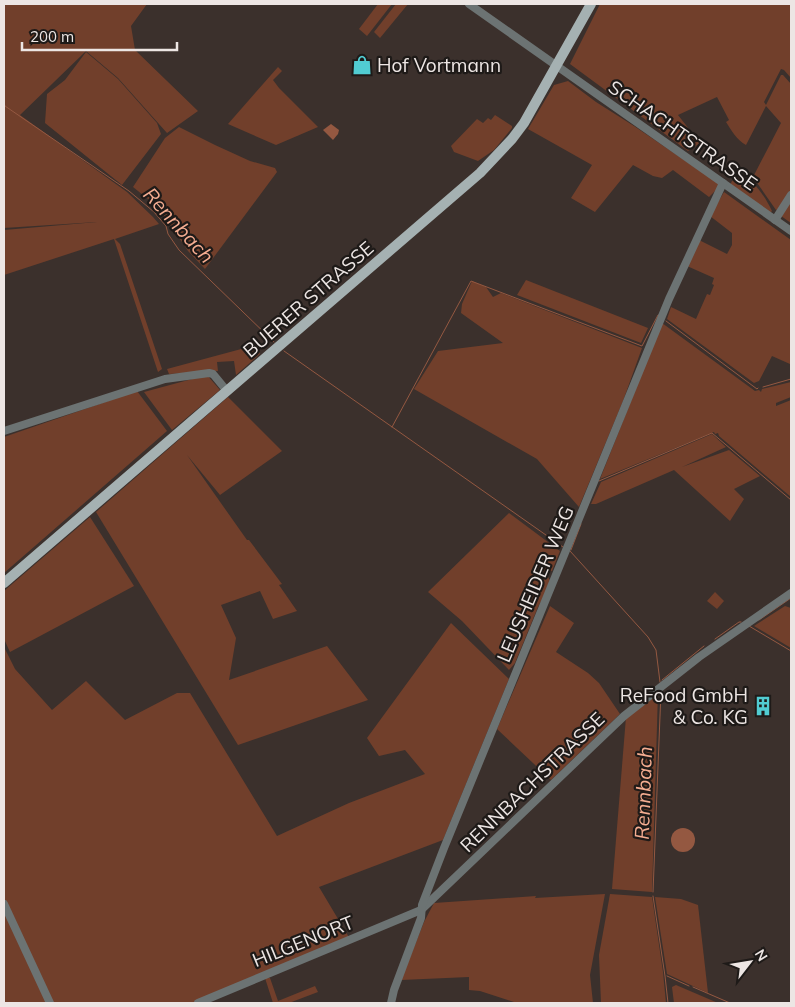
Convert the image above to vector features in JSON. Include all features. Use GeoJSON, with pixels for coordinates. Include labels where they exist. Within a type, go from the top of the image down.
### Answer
{"type":"FeatureCollection","features":[{"type":"Feature","properties":{"kind":"main road","name":"BUERER STRASSE"},"geometry":{"type":"LineString","coordinates":[[4,584],[480,173],[512,139],[524,123],[591,4]]}},
{"type":"Feature","properties":{"kind":"street","name":"SCHACHTSTRASSE"},"geometry":{"type":"LineString","coordinates":[[470,4],[791,231]]}},
{"type":"Feature","properties":{"kind":"street","name":"LEUSHEIDER WEG"},"geometry":{"type":"LineString","coordinates":[[391,1003],[421,918],[420,910],[444,848],[669,299],[723,183]]}},
{"type":"Feature","properties":{"kind":"street"},"geometry":{"type":"LineString","coordinates":[[775,220],[791,195]]}},
{"type":"Feature","properties":{"kind":"street"},"geometry":{"type":"LineString","coordinates":[[4,431],[165,379],[209,373],[213,374],[227,391]]}},
{"type":"Feature","properties":{"kind":"street","name":"RENNBACHSTRASSE"},"geometry":{"type":"LineString","coordinates":[[420,910],[624,716],[699,657],[791,593]]}},
{"type":"Feature","properties":{"kind":"street"},"geometry":{"type":"LineString","coordinates":[[4,904],[50,1003]]}},
{"type":"Feature","properties":{"kind":"street","name":"HILGENORT"},"geometry":{"type":"LineString","coordinates":[[198,1003],[420,910]]}},
{"type":"Feature","properties":{"kind":"shaded area"},"geometry":{"type":"Polygon","coordinates":[[[4,4],[147,4],[131,26],[135,50],[198,111],[167,133],[118,78],[86,51],[20,115],[127,192],[159,224],[115,239],[120,244],[162,369],[158,372],[114,239],[4,275],[4,230],[97,222],[4,228],[4,4]]]}},
{"type":"Feature","properties":{"kind":"shaded area"},"geometry":{"type":"Polygon","coordinates":[[[378,4],[392,4],[367,36],[359,29],[378,4]]]}},
{"type":"Feature","properties":{"kind":"shaded area"},"geometry":{"type":"Polygon","coordinates":[[[396,4],[408,4],[380,38],[374,32],[396,4]]]}},
{"type":"Feature","properties":{"kind":"shaded area"},"geometry":{"type":"Polygon","coordinates":[[[600,4],[791,4],[791,78],[781,69],[764,102],[766,105],[781,75],[783,75],[791,84],[791,193],[781,208],[776,210],[753,177],[781,123],[766,106],[746,145],[737,138],[726,122],[729,120],[717,97],[678,115],[700,143],[688,151],[570,64],[600,4]]]}},
{"type":"Feature","properties":{"kind":"shaded area"},"geometry":{"type":"Polygon","coordinates":[[[86,52],[118,79],[157,123],[161,134],[122,185],[45,123],[47,94],[65,80],[86,52]]]}},
{"type":"Feature","properties":{"kind":"shaded area"},"geometry":{"type":"Polygon","coordinates":[[[278,67],[282,71],[273,80],[318,127],[276,145],[228,124],[278,67]]]}},
{"type":"Feature","properties":{"kind":"shaded area"},"geometry":{"type":"Polygon","coordinates":[[[568,81],[596,102],[721,185],[709,197],[673,170],[662,178],[653,176],[633,165],[595,212],[571,198],[592,165],[528,129],[554,85],[568,81]]]}},
{"type":"Feature","properties":{"kind":"shaded area"},"geometry":{"type":"Polygon","coordinates":[[[495,115],[512,126],[512,128],[494,150],[478,161],[454,152],[451,146],[477,119],[483,123],[488,118],[491,120],[495,115]]]}},
{"type":"Feature","properties":{"kind":"shaded area"},"geometry":{"type":"Polygon","coordinates":[[[331,124],[339,130],[333,140],[323,130],[331,124]]]}},
{"type":"Feature","properties":{"kind":"shaded area"},"geometry":{"type":"Polygon","coordinates":[[[179,127],[250,161],[275,168],[277,172],[205,269],[188,251],[158,207],[133,187],[165,138],[179,127]]]}},
{"type":"Feature","properties":{"kind":"shaded area"},"geometry":{"type":"Polygon","coordinates":[[[741,176],[751,181],[760,190],[772,211],[770,213],[730,185],[732,181],[741,176]]]}},
{"type":"Feature","properties":{"kind":"shaded area"},"geometry":{"type":"Polygon","coordinates":[[[724,192],[791,240],[791,363],[772,356],[759,381],[754,383],[667,319],[671,307],[696,319],[707,294],[710,295],[714,285],[712,284],[714,278],[687,266],[699,240],[727,254],[732,245],[732,233],[710,216],[724,192]]]}},
{"type":"Feature","properties":{"kind":"shaded area"},"geometry":{"type":"Polygon","coordinates":[[[791,199],[791,223],[781,216],[791,199]]]}},
{"type":"Feature","properties":{"kind":"shaded area"},"geometry":{"type":"Polygon","coordinates":[[[526,280],[648,328],[641,343],[517,295],[526,280]]]}},
{"type":"Feature","properties":{"kind":"shaded area"},"geometry":{"type":"Polygon","coordinates":[[[472,281],[486,287],[493,297],[501,293],[642,348],[623,401],[579,507],[537,459],[414,389],[438,351],[503,343],[461,313],[462,304],[472,281]]]}},
{"type":"Feature","properties":{"kind":"shaded area"},"geometry":{"type":"Polygon","coordinates":[[[662,323],[755,391],[759,390],[761,392],[762,389],[791,382],[791,397],[776,403],[776,406],[791,400],[791,497],[719,436],[718,433],[715,434],[714,432],[600,479],[662,323]]]}},
{"type":"Feature","properties":{"kind":"shaded area"},"geometry":{"type":"Polygon","coordinates":[[[256,345],[260,354],[236,375],[234,361],[217,362],[218,371],[169,374],[167,369],[256,345]]]}},
{"type":"Feature","properties":{"kind":"shaded area"},"geometry":{"type":"Polygon","coordinates":[[[207,375],[220,390],[172,430],[144,392],[207,375]]]}},
{"type":"Feature","properties":{"kind":"shaded area"},"geometry":{"type":"Polygon","coordinates":[[[137,391],[167,431],[4,573],[4,437],[137,391]]]}},
{"type":"Feature","properties":{"kind":"shaded area"},"geometry":{"type":"Polygon","coordinates":[[[228,397],[282,451],[220,495],[187,455],[247,540],[249,540],[282,584],[279,585],[297,611],[273,619],[260,591],[221,605],[236,638],[229,680],[327,646],[368,700],[238,745],[96,512],[228,397]]]}},
{"type":"Feature","properties":{"kind":"shaded area"},"geometry":{"type":"Polygon","coordinates":[[[712,434],[726,447],[682,467],[729,450],[760,476],[734,489],[744,499],[730,521],[674,470],[596,504],[591,504],[601,482],[712,434]]]}},
{"type":"Feature","properties":{"kind":"shaded area"},"geometry":{"type":"Polygon","coordinates":[[[509,513],[560,551],[552,571],[545,572],[551,582],[538,607],[515,663],[509,670],[462,621],[428,592],[509,513]]]}},
{"type":"Feature","properties":{"kind":"shaded area"},"geometry":{"type":"Polygon","coordinates":[[[90,517],[134,586],[10,652],[4,639],[4,591],[90,517]]]}},
{"type":"Feature","properties":{"kind":"shaded area"},"geometry":{"type":"Polygon","coordinates":[[[715,592],[724,601],[717,609],[707,601],[715,592]]]}},
{"type":"Feature","properties":{"kind":"shaded area"},"geometry":{"type":"Polygon","coordinates":[[[550,606],[574,623],[556,652],[588,673],[599,683],[620,714],[551,780],[497,729],[550,606]]]}},
{"type":"Feature","properties":{"kind":"shaded area"},"geometry":{"type":"Polygon","coordinates":[[[785,606],[791,608],[791,648],[754,626],[785,606]]]}},
{"type":"Feature","properties":{"kind":"shaded area"},"geometry":{"type":"Polygon","coordinates":[[[451,623],[509,679],[443,840],[319,887],[350,939],[198,1003],[4,1003],[4,647],[15,669],[52,710],[86,681],[125,720],[177,693],[190,693],[277,836],[349,803],[425,774],[405,750],[379,756],[367,738],[451,623]]]}},
{"type":"Feature","properties":{"kind":"shaded area"},"geometry":{"type":"Polygon","coordinates":[[[658,692],[652,892],[612,889],[626,717],[658,692]]]}},
{"type":"Feature","properties":{"kind":"shaded area"},"geometry":{"type":"Polygon","coordinates":[[[683,828],[688,829],[694,835],[694,845],[688,851],[683,852],[678,851],[672,845],[671,840],[672,835],[678,829],[683,828]]]}},
{"type":"Feature","properties":{"kind":"shaded area"},"geometry":{"type":"Polygon","coordinates":[[[605,894],[590,975],[593,1003],[517,1003],[480,991],[469,990],[469,977],[401,980],[424,922],[434,903],[536,896],[535,898],[605,894]]]}},
{"type":"Feature","properties":{"kind":"shaded area"},"geometry":{"type":"Polygon","coordinates":[[[610,894],[652,897],[666,1003],[601,1003],[599,955],[610,894]]]}},
{"type":"Feature","properties":{"kind":"shaded area"},"geometry":{"type":"Polygon","coordinates":[[[655,897],[681,899],[698,905],[708,993],[667,974],[655,897]]]}},
{"type":"Feature","properties":{"kind":"shaded area"},"geometry":{"type":"Polygon","coordinates":[[[265,978],[270,978],[278,1001],[315,986],[318,992],[289,1003],[273,1003],[265,978]]]}},
{"type":"Feature","properties":{"kind":"shaded area"},"geometry":{"type":"Polygon","coordinates":[[[676,985],[718,1003],[674,1003],[672,987],[676,985]]]}},
{"type":"Feature","properties":{"kind":"waterway","name":"Rennbach"},"geometry":{"type":"LineString","coordinates":[[4,103],[5,106],[129,191],[154,212],[166,226],[168,234],[179,250],[274,342]]}},
{"type":"Feature","properties":{"kind":"waterway"},"geometry":{"type":"LineString","coordinates":[[392,427],[471,281],[642,346],[659,315]]}},
{"type":"Feature","properties":{"kind":"waterway"},"geometry":{"type":"LineString","coordinates":[[666,321],[758,388]]}},
{"type":"Feature","properties":{"kind":"waterway","name":"Rennbach"},"geometry":{"type":"LineString","coordinates":[[284,351],[563,547]]}},
{"type":"Feature","properties":{"kind":"waterway"},"geometry":{"type":"LineString","coordinates":[[763,387],[791,379]]}},
{"type":"Feature","properties":{"kind":"waterway"},"geometry":{"type":"LineString","coordinates":[[599,481],[712,433],[791,500]]}},
{"type":"Feature","properties":{"kind":"waterway"},"geometry":{"type":"LineString","coordinates":[[571,550],[581,524]]}},
{"type":"Feature","properties":{"kind":"waterway","name":"Rennbach"},"geometry":{"type":"LineString","coordinates":[[570,551],[648,637],[656,650],[660,682]]}},
{"type":"Feature","properties":{"kind":"waterway"},"geometry":{"type":"LineString","coordinates":[[759,620],[791,598]]}},
{"type":"Feature","properties":{"kind":"waterway"},"geometry":{"type":"LineString","coordinates":[[715,639],[741,622]]}},
{"type":"Feature","properties":{"kind":"waterway"},"geometry":{"type":"LineString","coordinates":[[749,626],[791,651]]}},
{"type":"Feature","properties":{"kind":"waterway"},"geometry":{"type":"LineString","coordinates":[[662,680],[704,646]]}},
{"type":"Feature","properties":{"kind":"waterway","name":"Rennbach"},"geometry":{"type":"LineString","coordinates":[[653,892],[661,691]]}},
{"type":"Feature","properties":{"kind":"waterway"},"geometry":{"type":"LineString","coordinates":[[653,896],[668,1003]]}},
{"type":"Feature","properties":{"kind":"waterway"},"geometry":{"type":"LineString","coordinates":[[667,976],[689,986]]}},
{"type":"Feature","properties":{"kind":"waterway"},"geometry":{"type":"LineString","coordinates":[[693,987],[730,1003]]}},
{"type":"Feature","properties":{"kind":"place","name":"Hof Vortmann"},"geometry":{"type":"Point","coordinates":[362,65]}},
{"type":"Feature","properties":{"kind":"place","name":"ReFood GmbH & Co. KG"},"geometry":{"type":"Point","coordinates":[763,706]}}]}
